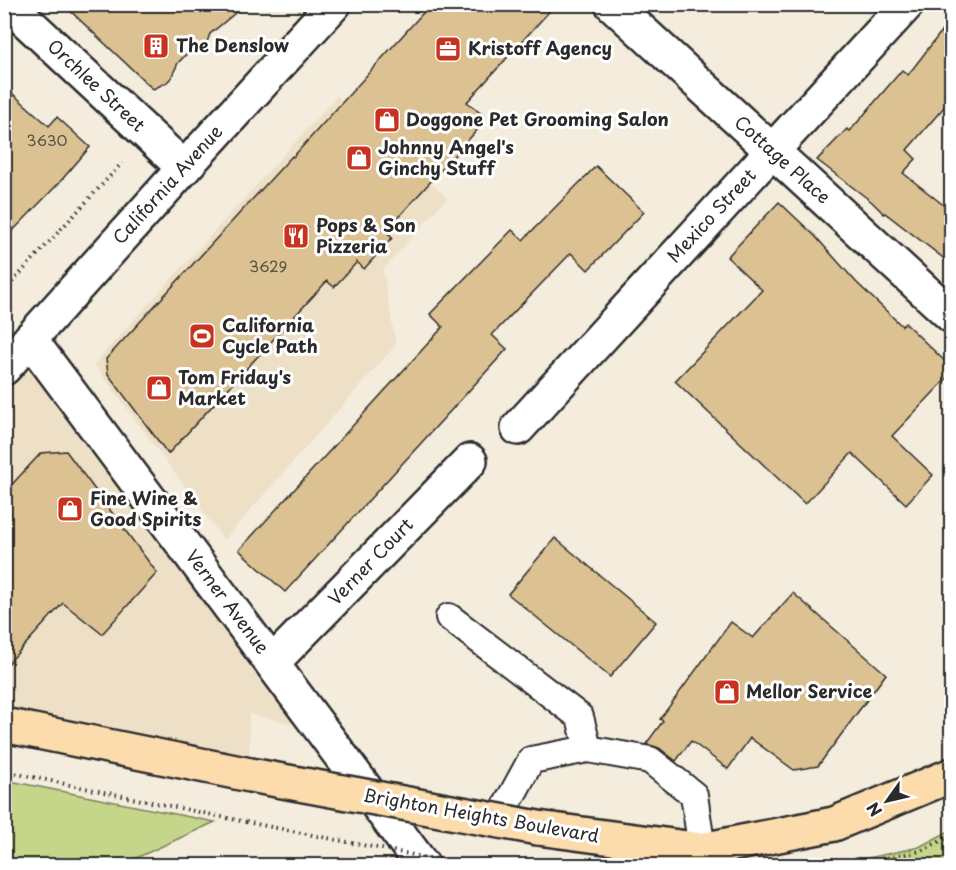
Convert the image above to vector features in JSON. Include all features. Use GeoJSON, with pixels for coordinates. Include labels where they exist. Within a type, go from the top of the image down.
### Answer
{"type":"FeatureCollection","features":[{"type":"Feature","properties":{"kind":"main road","name":"Brighton Heights Boulevard"},"geometry":{"type":"LineString","coordinates":[[4,725],[250,775],[538,828],[702,850],[834,824],[951,775]]}},
{"type":"Feature","properties":{"kind":"street","name":"Orchlee Street"},"geometry":{"type":"LineString","coordinates":[[8,4],[184,168]]}},
{"type":"Feature","properties":{"kind":"street","name":"California Avenue"},"geometry":{"type":"LineString","coordinates":[[4,369],[334,4]]}},
{"type":"Feature","properties":{"kind":"street","name":"Cottage Place"},"geometry":{"type":"LineString","coordinates":[[612,4],[951,316]]}},
{"type":"Feature","properties":{"kind":"street","name":"Mexico Street"},"geometry":{"type":"LineString","coordinates":[[518,428],[907,4]]}},
{"type":"Feature","properties":{"kind":"street","name":"Verner Avenue"},"geometry":{"type":"LineString","coordinates":[[30,339],[423,866]]}},
{"type":"Feature","properties":{"kind":"street","name":"Verner Court"},"geometry":{"type":"LineString","coordinates":[[272,663],[470,462]]}},
{"type":"Feature","properties":{"kind":"lane"},"geometry":{"type":"LineString","coordinates":[[449,617],[579,717],[588,748]]}},
{"type":"Feature","properties":{"kind":"lane"},"geometry":{"type":"LineString","coordinates":[[498,820],[531,760],[588,748],[650,760],[694,795],[702,850]]}},
{"type":"Feature","properties":{"kind":"path"},"geometry":{"type":"LineString","coordinates":[[4,291],[124,160]]}},
{"type":"Feature","properties":{"kind":"path"},"geometry":{"type":"LineString","coordinates":[[4,771],[469,866]]}},
{"type":"Feature","properties":{"kind":"path"},"geometry":{"type":"LineString","coordinates":[[846,866],[921,852],[951,835]]}},
{"type":"Feature","properties":{"kind":"shaded area"},"geometry":{"type":"Polygon","coordinates":[[[337,96],[447,198],[383,270],[396,345],[224,540],[94,364],[337,96]]]}},
{"type":"Feature","properties":{"kind":"shaded area"},"geometry":{"type":"Polygon","coordinates":[[[30,339],[322,731],[249,714],[250,775],[5,725],[5,368],[30,339]]]}},
{"type":"Feature","properties":{"kind":"green space"},"geometry":{"type":"Polygon","coordinates":[[[4,780],[215,822],[121,865],[5,865],[4,780]]]}},
{"type":"Feature","properties":{"kind":"green space"},"geometry":{"type":"Polygon","coordinates":[[[951,830],[951,865],[836,865],[919,847],[951,830]]]}},
{"type":"Feature","properties":{"kind":"building","name":"The Denslow"},"geometry":{"type":"Polygon","coordinates":[[[63,4],[246,4],[210,34],[207,42],[192,48],[178,63],[166,83],[153,89],[63,4]]]}},
{"type":"Feature","properties":{"kind":"building"},"geometry":{"type":"Polygon","coordinates":[[[431,4],[556,4],[467,102],[484,116],[476,125],[479,128],[386,231],[392,238],[364,269],[357,262],[334,287],[327,281],[168,454],[108,374],[106,359],[431,4]]]}},
{"type":"Feature","properties":{"kind":"building"},"geometry":{"type":"Polygon","coordinates":[[[951,19],[951,99],[907,150],[916,159],[903,173],[951,211],[951,264],[817,160],[847,129],[850,131],[902,70],[908,75],[951,19]]]}},
{"type":"Feature","properties":{"kind":"building"},"geometry":{"type":"Polygon","coordinates":[[[4,86],[49,126],[57,117],[90,147],[4,240],[4,86]]]}},
{"type":"Feature","properties":{"kind":"building"},"geometry":{"type":"Polygon","coordinates":[[[596,166],[644,212],[588,270],[571,253],[492,335],[507,349],[285,592],[239,550],[443,327],[430,314],[512,230],[523,240],[596,166]]]}},
{"type":"Feature","properties":{"kind":"building"},"geometry":{"type":"Polygon","coordinates":[[[779,202],[815,236],[856,282],[902,326],[905,323],[951,367],[951,374],[892,436],[933,475],[906,504],[852,453],[805,504],[675,381],[762,290],[727,257],[779,202]]]}},
{"type":"Feature","properties":{"kind":"building"},"geometry":{"type":"Polygon","coordinates":[[[66,451],[157,573],[102,634],[63,603],[4,668],[4,493],[41,453],[66,451]]]}},
{"type":"Feature","properties":{"kind":"building"},"geometry":{"type":"Polygon","coordinates":[[[555,538],[656,622],[610,677],[508,594],[555,538]]]}},
{"type":"Feature","properties":{"kind":"building"},"geometry":{"type":"Polygon","coordinates":[[[793,593],[886,674],[818,766],[794,770],[750,738],[728,769],[691,741],[676,761],[659,748],[646,744],[663,721],[660,719],[731,622],[753,638],[793,593]]]}},
{"type":"Feature","properties":{"kind":"place","name":"The Denslow"},"geometry":{"type":"Point","coordinates":[156,46]}},
{"type":"Feature","properties":{"kind":"place","name":"Kristoff Agency"},"geometry":{"type":"Point","coordinates":[448,49]}},
{"type":"Feature","properties":{"kind":"place","name":"Doggone Pet Grooming Salon"},"geometry":{"type":"Point","coordinates":[387,120]}},
{"type":"Feature","properties":{"kind":"place","name":"Johnny Angel's Ginchy Stuff"},"geometry":{"type":"Point","coordinates":[359,158]}},
{"type":"Feature","properties":{"kind":"place","name":"Pops & Son Pizzeria"},"geometry":{"type":"Point","coordinates":[296,236]}},
{"type":"Feature","properties":{"kind":"place","name":"California Cycle Path"},"geometry":{"type":"Point","coordinates":[202,336]}},
{"type":"Feature","properties":{"kind":"place","name":"Tom Friday's Market"},"geometry":{"type":"Point","coordinates":[159,388]}},
{"type":"Feature","properties":{"kind":"place","name":"Fine Wine & Good Spirits"},"geometry":{"type":"Point","coordinates":[70,509]}},
{"type":"Feature","properties":{"kind":"place","name":"Mellor Service"},"geometry":{"type":"Point","coordinates":[727,692]}}]}
